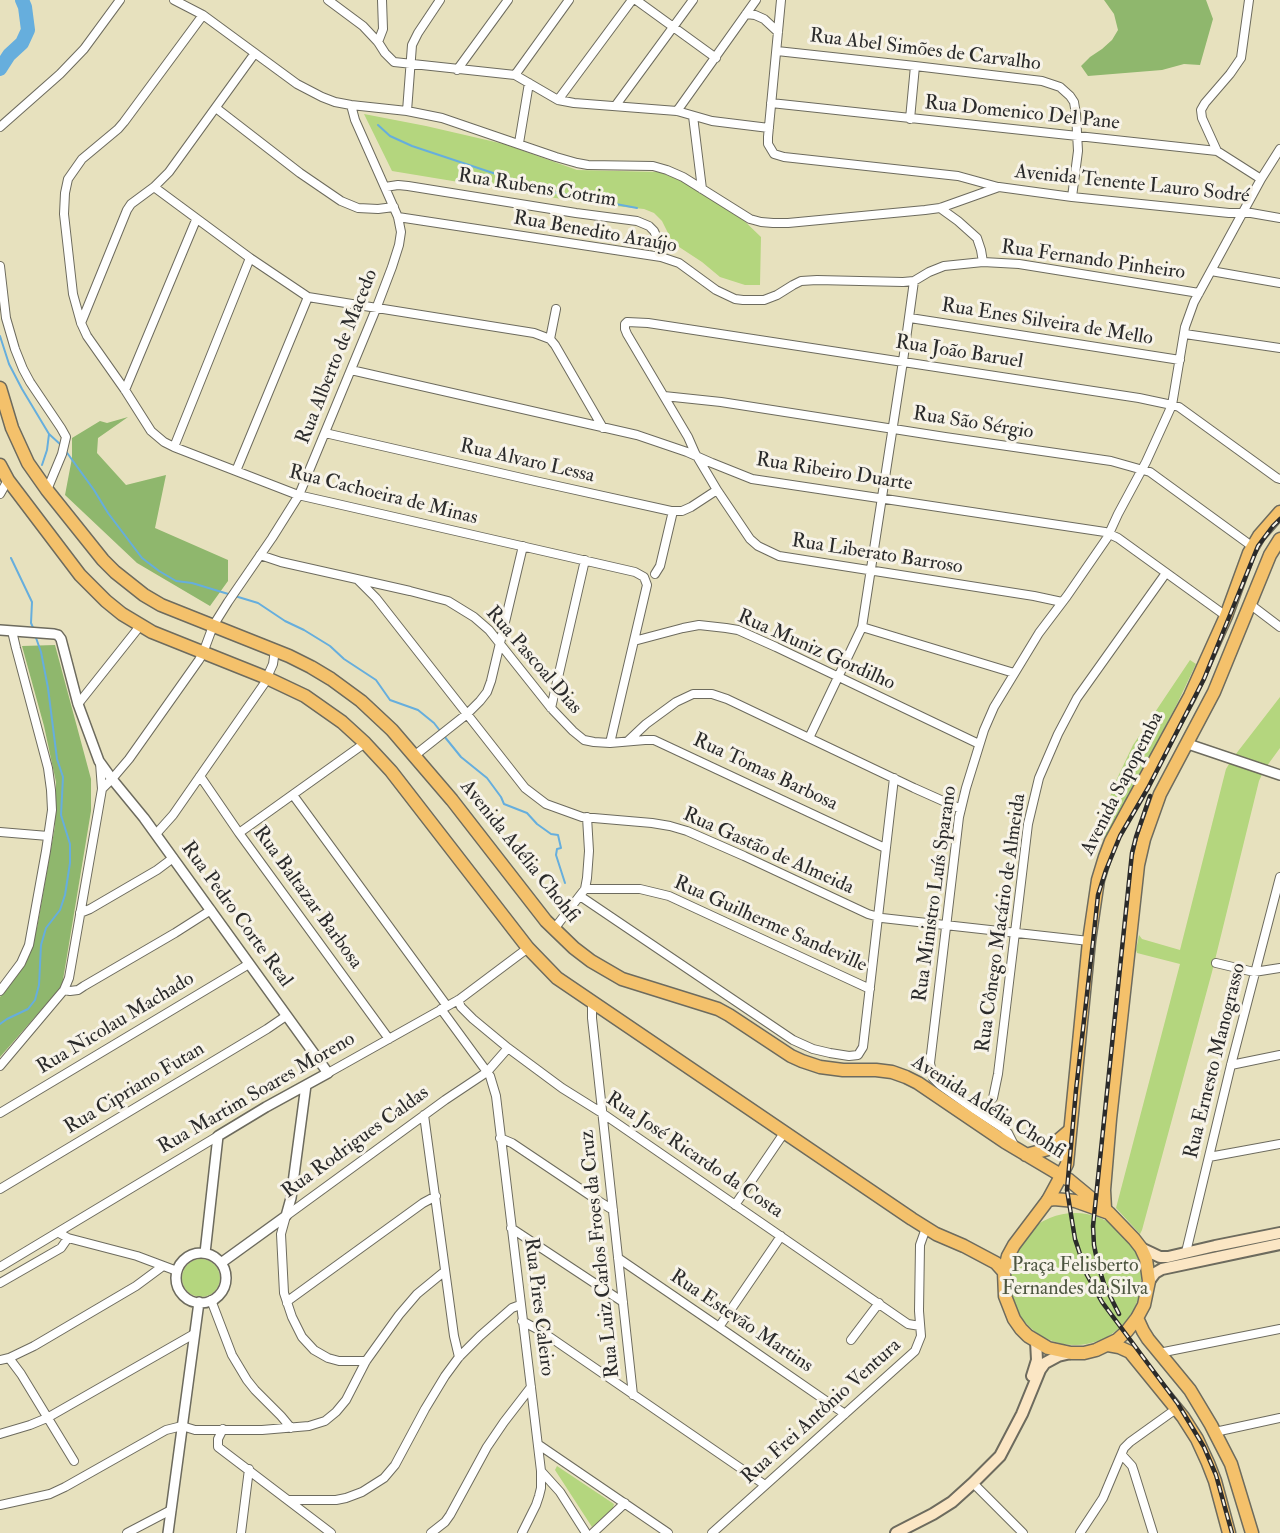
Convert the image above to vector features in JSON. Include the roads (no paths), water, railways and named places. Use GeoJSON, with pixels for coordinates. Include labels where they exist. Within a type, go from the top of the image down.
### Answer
{"type":"FeatureCollection","features":[{"type":"Feature","properties":{"kind":"main road","name":"Avenida Adélia Chohfi"},"geometry":{"type":"LineString","coordinates":[[0,388],[12,428],[28,463],[103,560],[127,583],[161,605],[275,650],[311,667],[361,700],[392,730],[452,800],[546,921],[574,948],[605,970],[642,986],[718,1009],[784,1052],[802,1061],[820,1067],[876,1070],[906,1077],[1078,1187],[1107,1211]]}},
{"type":"Feature","properties":{"kind":"main road"},"geometry":{"type":"LineString","coordinates":[[0,465],[8,480],[80,575],[106,601],[152,632],[267,678],[305,696],[342,722],[365,743],[391,771],[528,948],[557,978],[936,1234],[996,1263],[1004,1272]]}},
{"type":"Feature","properties":{"kind":"main road","name":"Avenida Sapopemba"},"geometry":{"type":"LineString","coordinates":[[1048,1200],[1067,1164],[1089,941],[1098,880],[1111,841],[1188,701],[1226,616],[1253,547],[1259,536],[1280,512]]}},
{"type":"Feature","properties":{"kind":"main road","name":"Avenida Sapopemba"},"geometry":{"type":"LineString","coordinates":[[1107,1211],[1103,1196],[1104,1180],[1138,865],[1144,839],[1160,794],[1206,709],[1280,538]]}},
{"type":"Feature","properties":{"kind":"main road"},"geometry":{"type":"LineString","coordinates":[[1253,547],[1273,550]]}},
{"type":"Feature","properties":{"kind":"main road"},"geometry":{"type":"LineString","coordinates":[[1253,547],[1258,571],[1256,590]]}},
{"type":"Feature","properties":{"kind":"main road"},"geometry":{"type":"LineString","coordinates":[[1224,668],[1231,639],[1226,616]]}},
{"type":"Feature","properties":{"kind":"main road"},"geometry":{"type":"LineString","coordinates":[[1188,701],[1179,732],[1182,740],[1188,744]]}},
{"type":"Feature","properties":{"kind":"main road"},"geometry":{"type":"LineString","coordinates":[[1021,1152],[1048,1149],[1069,1131]]}},
{"type":"Feature","properties":{"kind":"main road"},"geometry":{"type":"LineString","coordinates":[[896,1533],[944,1508],[1000,1456],[1045,1363],[1058,1356],[1096,1350],[1108,1345],[1125,1334],[1144,1305],[1149,1281],[1146,1259],[1128,1231],[1107,1211],[1075,1201],[1048,1200],[1008,1256],[1004,1272],[1005,1296],[1014,1319],[1028,1336],[1048,1348],[1071,1353]]}},
{"type":"Feature","properties":{"kind":"main road"},"geometry":{"type":"LineString","coordinates":[[1141,1248],[1160,1257],[1280,1233]]}},
{"type":"Feature","properties":{"kind":"main road"},"geometry":{"type":"LineString","coordinates":[[1149,1281],[1155,1273],[1162,1269],[1280,1244]]}},
{"type":"Feature","properties":{"kind":"main road"},"geometry":{"type":"LineString","coordinates":[[1137,1318],[1143,1331],[1159,1353],[1190,1390],[1215,1432],[1231,1464],[1252,1533]]}},
{"type":"Feature","properties":{"kind":"main road"},"geometry":{"type":"LineString","coordinates":[[994,1461],[995,1453],[1017,1411],[1035,1368],[1036,1341]]}},
{"type":"Feature","properties":{"kind":"main road"},"geometry":{"type":"LineString","coordinates":[[1108,1345],[1130,1352],[1176,1408],[1197,1439],[1215,1481],[1226,1532]]}},
{"type":"Feature","properties":{"kind":"street"},"geometry":{"type":"LineString","coordinates":[[0,127],[80,54],[120,0]]}},
{"type":"Feature","properties":{"kind":"street","name":"Avenida Tenente Lauro Sodré"},"geometry":{"type":"LineString","coordinates":[[174,0],[202,15],[311,93],[335,102],[442,118],[556,157],[588,165],[653,166],[683,177],[750,219],[773,224],[940,208],[999,187],[1072,197],[1280,218]]}},
{"type":"Feature","properties":{"kind":"street"},"geometry":{"type":"LineString","coordinates":[[328,0],[363,26],[394,62],[515,75],[558,100],[574,103],[677,111],[712,121],[769,128]]}},
{"type":"Feature","properties":{"kind":"street"},"geometry":{"type":"LineString","coordinates":[[378,42],[384,21],[382,0]]}},
{"type":"Feature","properties":{"kind":"street"},"geometry":{"type":"LineString","coordinates":[[407,111],[412,45],[440,0]]}},
{"type":"Feature","properties":{"kind":"street"},"geometry":{"type":"LineString","coordinates":[[457,69],[508,0]]}},
{"type":"Feature","properties":{"kind":"street"},"geometry":{"type":"LineString","coordinates":[[515,75],[569,0]]}},
{"type":"Feature","properties":{"kind":"street"},"geometry":{"type":"LineString","coordinates":[[558,100],[634,0],[716,57]]}},
{"type":"Feature","properties":{"kind":"street"},"geometry":{"type":"LineString","coordinates":[[616,105],[693,0]]}},
{"type":"Feature","properties":{"kind":"street"},"geometry":{"type":"LineString","coordinates":[[677,111],[756,0]]}},
{"type":"Feature","properties":{"kind":"street"},"geometry":{"type":"LineString","coordinates":[[781,0],[768,144],[774,154],[953,175],[999,187]]}},
{"type":"Feature","properties":{"kind":"street"},"geometry":{"type":"LineString","coordinates":[[1217,151],[1201,110],[1204,102],[1230,74],[1241,58],[1249,0]]}},
{"type":"Feature","properties":{"kind":"street"},"geometry":{"type":"LineString","coordinates":[[746,14],[764,19],[778,32]]}},
{"type":"Feature","properties":{"kind":"street","name":"Rua Cachoeira de Minas"},"geometry":{"type":"LineString","coordinates":[[202,15],[124,122],[82,159],[68,179],[64,214],[73,294],[87,336],[151,431],[174,447],[299,495],[585,560],[635,572],[644,577],[647,585],[610,743]]}},
{"type":"Feature","properties":{"kind":"street","name":"Rua Abel Simões de Carvalho"},"geometry":{"type":"LineString","coordinates":[[777,51],[1042,81],[1060,87],[1074,102],[1076,114],[1078,151],[1072,197]]}},
{"type":"Feature","properties":{"kind":"street"},"geometry":{"type":"LineString","coordinates":[[81,322],[127,210],[169,172],[255,53]]}},
{"type":"Feature","properties":{"kind":"street"},"geometry":{"type":"LineString","coordinates":[[910,119],[915,66]]}},
{"type":"Feature","properties":{"kind":"street"},"geometry":{"type":"LineString","coordinates":[[519,143],[529,83]]}},
{"type":"Feature","properties":{"kind":"street","name":"Rua Domenico Del Pane"},"geometry":{"type":"LineString","coordinates":[[771,103],[1217,151],[1261,180]]}},
{"type":"Feature","properties":{"kind":"street","name":"Rua Alberto de Macedo"},"geometry":{"type":"LineString","coordinates":[[102,789],[129,759],[203,653],[213,626],[299,495],[376,309],[399,245],[400,232],[398,217],[355,120],[351,105]]}},
{"type":"Feature","properties":{"kind":"street"},"geometry":{"type":"LineString","coordinates":[[216,108],[300,173],[341,201],[358,208],[394,207]]}},
{"type":"Feature","properties":{"kind":"street"},"geometry":{"type":"LineString","coordinates":[[693,116],[702,189]]}},
{"type":"Feature","properties":{"kind":"street","name":"Rua Ministro Luís Sparano"},"geometry":{"type":"LineString","coordinates":[[1021,1152],[1004,1129],[940,1085],[933,1078],[930,1063],[961,809],[966,788],[979,744],[994,707],[1039,633],[1096,555],[1142,469],[1172,405],[1188,315],[1280,148]]}},
{"type":"Feature","properties":{"kind":"street","name":"Rua Rubens Cotrim"},"geometry":{"type":"LineString","coordinates":[[385,187],[408,186],[576,213],[637,220],[650,226],[654,231],[661,257]]}},
{"type":"Feature","properties":{"kind":"street"},"geometry":{"type":"LineString","coordinates":[[154,187],[196,220],[308,297],[534,333],[550,339],[603,428]]}},
{"type":"Feature","properties":{"kind":"street","name":"Rua Fernando Pinheiro"},"geometry":{"type":"LineString","coordinates":[[940,208],[976,238],[983,262],[1030,266],[1199,293]]}},
{"type":"Feature","properties":{"kind":"street","name":"Rua Benedito Araújo"},"geometry":{"type":"LineString","coordinates":[[398,217],[661,257],[680,263],[716,290],[743,300],[764,300],[801,282],[914,281],[944,266],[983,262]]}},
{"type":"Feature","properties":{"kind":"street"},"geometry":{"type":"LineString","coordinates":[[125,390],[196,220]]}},
{"type":"Feature","properties":{"kind":"street"},"geometry":{"type":"LineString","coordinates":[[174,447],[250,258]]}},
{"type":"Feature","properties":{"kind":"street"},"geometry":{"type":"LineString","coordinates":[[0,266],[6,318],[15,349],[30,382],[66,437],[62,454],[47,490]]}},
{"type":"Feature","properties":{"kind":"street"},"geometry":{"type":"LineString","coordinates":[[1211,271],[1280,283]]}},
{"type":"Feature","properties":{"kind":"street"},"geometry":{"type":"LineString","coordinates":[[809,738],[862,627],[914,281]]}},
{"type":"Feature","properties":{"kind":"street"},"geometry":{"type":"LineString","coordinates":[[236,471],[308,297]]}},
{"type":"Feature","properties":{"kind":"street"},"geometry":{"type":"LineString","coordinates":[[550,339],[556,309]]}},
{"type":"Feature","properties":{"kind":"street","name":"Rua Enes Silveira de Mello"},"geometry":{"type":"LineString","coordinates":[[910,318],[1180,360]]}},
{"type":"Feature","properties":{"kind":"street","name":"Rua João Baruel"},"geometry":{"type":"LineString","coordinates":[[627,334],[625,329],[627,322],[648,323],[903,361],[1172,405],[1179,407],[1278,478],[1280,488]]}},
{"type":"Feature","properties":{"kind":"street"},"geometry":{"type":"LineString","coordinates":[[1185,333],[1280,348]]}},
{"type":"Feature","properties":{"kind":"street","name":"Rua Liberato Barroso"},"geometry":{"type":"LineString","coordinates":[[627,334],[717,490],[750,539],[768,552],[779,556],[1062,602]]}},
{"type":"Feature","properties":{"kind":"street","name":"Rua Ribeiro Duarte"},"geometry":{"type":"LineString","coordinates":[[351,370],[637,435],[752,479],[1105,532],[1118,538],[1226,616]]}},
{"type":"Feature","properties":{"kind":"street","name":"Rua São Sérgio"},"geometry":{"type":"LineString","coordinates":[[664,396],[721,402],[1111,461],[1150,472],[1253,547]]}},
{"type":"Feature","properties":{"kind":"street","name":"Rua Alvaro Lessa"},"geometry":{"type":"LineString","coordinates":[[325,433],[673,511]]}},
{"type":"Feature","properties":{"kind":"street"},"geometry":{"type":"LineString","coordinates":[[0,494],[8,480]]}},
{"type":"Feature","properties":{"kind":"street"},"geometry":{"type":"LineString","coordinates":[[655,574],[660,566],[673,511],[682,511],[691,507],[717,490]]}},
{"type":"Feature","properties":{"kind":"street"},"geometry":{"type":"LineString","coordinates":[[414,756],[467,714],[487,692],[523,546]]}},
{"type":"Feature","properties":{"kind":"street","name":"Rua Pascoal Dias"},"geometry":{"type":"LineString","coordinates":[[260,555],[448,602],[474,617],[489,630],[551,708],[584,740],[610,743],[628,741]]}},
{"type":"Feature","properties":{"kind":"street"},"geometry":{"type":"LineString","coordinates":[[551,708],[585,560]]}},
{"type":"Feature","properties":{"kind":"street","name":"Rua Cônego Macário de Almeida"},"geometry":{"type":"LineString","coordinates":[[993,1098],[998,1074],[1028,824],[1039,778],[1077,698],[1166,573]]}},
{"type":"Feature","properties":{"kind":"street","name":"Rua Gastão de Almeida"},"geometry":{"type":"LineString","coordinates":[[358,580],[376,598],[525,788],[546,804],[587,817],[652,823],[687,831],[879,917],[1089,941]]}},
{"type":"Feature","properties":{"kind":"street"},"geometry":{"type":"LineString","coordinates":[[1251,605],[1280,627]]}},
{"type":"Feature","properties":{"kind":"street","name":"Rua Muniz Gordilho"},"geometry":{"type":"LineString","coordinates":[[634,641],[699,625],[738,630],[979,744]]}},
{"type":"Feature","properties":{"kind":"street"},"geometry":{"type":"LineString","coordinates":[[78,704],[140,626]]}},
{"type":"Feature","properties":{"kind":"street"},"geometry":{"type":"LineString","coordinates":[[862,627],[1014,673]]}},
{"type":"Feature","properties":{"kind":"street"},"geometry":{"type":"LineString","coordinates":[[0,630],[16,631],[16,648],[48,768],[52,810],[30,945],[16,972],[0,991]]}},
{"type":"Feature","properties":{"kind":"street","name":"Rua Pedro Corte Real"},"geometry":{"type":"LineString","coordinates":[[16,631],[54,634],[61,639],[78,704],[99,761],[156,834],[328,1073]]}},
{"type":"Feature","properties":{"kind":"street"},"geometry":{"type":"LineString","coordinates":[[156,834],[173,815],[267,678],[273,664],[275,650]]}},
{"type":"Feature","properties":{"kind":"street"},"geometry":{"type":"LineString","coordinates":[[628,741],[653,718],[676,702],[693,694],[712,694],[961,809]]}},
{"type":"Feature","properties":{"kind":"street","name":"Rua Tomas Barbosa"},"geometry":{"type":"LineString","coordinates":[[628,741],[654,740],[665,744],[885,848]]}},
{"type":"Feature","properties":{"kind":"street"},"geometry":{"type":"LineString","coordinates":[[239,833],[365,743]]}},
{"type":"Feature","properties":{"kind":"street"},"geometry":{"type":"LineString","coordinates":[[1188,744],[1280,775]]}},
{"type":"Feature","properties":{"kind":"street"},"geometry":{"type":"LineString","coordinates":[[0,1066],[63,990],[69,978],[102,789],[99,761]]}},
{"type":"Feature","properties":{"kind":"street","name":"Rua Baltazar Barbosa"},"geometry":{"type":"LineString","coordinates":[[200,776],[389,1039]]}},
{"type":"Feature","properties":{"kind":"street"},"geometry":{"type":"LineString","coordinates":[[582,892],[793,1040],[813,1049],[849,1056],[858,1055],[863,1047],[894,778]]}},
{"type":"Feature","properties":{"kind":"street","name":"Rua Pires Caleiro"},"geometry":{"type":"LineString","coordinates":[[293,795],[444,1007],[490,1076],[501,1138],[541,1471],[541,1488],[537,1505],[522,1533]]}},
{"type":"Feature","properties":{"kind":"street"},"geometry":{"type":"LineString","coordinates":[[554,929],[582,892],[587,878],[589,851],[587,817]]}},
{"type":"Feature","properties":{"kind":"street"},"geometry":{"type":"LineString","coordinates":[[0,832],[48,836]]}},
{"type":"Feature","properties":{"kind":"street"},"geometry":{"type":"LineString","coordinates":[[80,913],[157,870],[173,858]]}},
{"type":"Feature","properties":{"kind":"street","name":"Rua Ernesto Manograsso"},"geometry":{"type":"LineString","coordinates":[[1186,1252],[1254,972],[1280,877]]}},
{"type":"Feature","properties":{"kind":"street","name":"Rua Guilherme Sandeville"},"geometry":{"type":"LineString","coordinates":[[582,892],[640,889],[669,896],[870,989]]}},
{"type":"Feature","properties":{"kind":"street"},"geometry":{"type":"LineString","coordinates":[[63,990],[78,990],[211,910]]}},
{"type":"Feature","properties":{"kind":"street","name":"Rua Martim Soares Moreno"},"geometry":{"type":"LineString","coordinates":[[0,1267],[266,1107],[458,1000],[528,948]]}},
{"type":"Feature","properties":{"kind":"street"},"geometry":{"type":"LineString","coordinates":[[1216,963],[1254,972],[1280,968]]}},
{"type":"Feature","properties":{"kind":"street","name":"Rua Nicolau Machado"},"geometry":{"type":"LineString","coordinates":[[0,1113],[249,964]]}},
{"type":"Feature","properties":{"kind":"street","name":"Rua José Ricardo da Costa"},"geometry":{"type":"LineString","coordinates":[[458,1000],[461,1007],[473,1019],[562,1088],[602,1113],[908,1324],[920,1326]]}},
{"type":"Feature","properties":{"kind":"street","name":"Rua Luiz Carlos Froes da Cruz"},"geometry":{"type":"LineString","coordinates":[[592,1002],[591,1018],[633,1395]]}},
{"type":"Feature","properties":{"kind":"street","name":"Rua Cipriano Futan"},"geometry":{"type":"LineString","coordinates":[[0,1189],[286,1016]]}},
{"type":"Feature","properties":{"kind":"street","name":"Rua Rodrigues Caldas"},"geometry":{"type":"LineString","coordinates":[[221,1263],[424,1115],[487,1072],[508,1048]]}},
{"type":"Feature","properties":{"kind":"street"},"geometry":{"type":"LineString","coordinates":[[1231,1065],[1280,1055]]}},
{"type":"Feature","properties":{"kind":"street"},"geometry":{"type":"LineString","coordinates":[[306,1085],[291,1198],[281,1234],[284,1293],[302,1337],[314,1350],[339,1361],[366,1361]]}},
{"type":"Feature","properties":{"kind":"street"},"geometry":{"type":"LineString","coordinates":[[424,1115],[454,1336],[459,1357]]}},
{"type":"Feature","properties":{"kind":"street"},"geometry":{"type":"LineString","coordinates":[[735,1204],[784,1133]]}},
{"type":"Feature","properties":{"kind":"street"},"geometry":{"type":"LineString","coordinates":[[205,1253],[218,1136]]}},
{"type":"Feature","properties":{"kind":"street"},"geometry":{"type":"LineString","coordinates":[[501,1138],[613,1210]]}},
{"type":"Feature","properties":{"kind":"street"},"geometry":{"type":"LineString","coordinates":[[1209,1157],[1280,1144]]}},
{"type":"Feature","properties":{"kind":"street"},"geometry":{"type":"LineString","coordinates":[[287,1303],[423,1203],[436,1196]]}},
{"type":"Feature","properties":{"kind":"street"},"geometry":{"type":"LineString","coordinates":[[511,1228],[623,1302]]}},
{"type":"Feature","properties":{"kind":"street","name":"Rua Frei Antônio Ventura"},"geometry":{"type":"LineString","coordinates":[[712,1533],[915,1351],[921,1336],[918,1311],[920,1245],[927,1228]]}},
{"type":"Feature","properties":{"kind":"street"},"geometry":{"type":"LineString","coordinates":[[59,1233],[68,1238],[137,1256],[177,1271]]}},
{"type":"Feature","properties":{"kind":"street"},"geometry":{"type":"LineString","coordinates":[[719,1327],[781,1236]]}},
{"type":"Feature","properties":{"kind":"street"},"geometry":{"type":"LineString","coordinates":[[0,1283],[61,1248],[68,1238]]}},
{"type":"Feature","properties":{"kind":"street"},"geometry":{"type":"LineString","coordinates":[[196,1253],[205,1253],[217,1258],[221,1263],[226,1275],[224,1287],[216,1297],[199,1302],[186,1297],[181,1292],[176,1278],[177,1271],[188,1257],[196,1253]]}},
{"type":"Feature","properties":{"kind":"street","name":"Rua Estevão Martins"},"geometry":{"type":"LineString","coordinates":[[618,1258],[844,1414]]}},
{"type":"Feature","properties":{"kind":"street"},"geometry":{"type":"LineString","coordinates":[[0,1360],[34,1346],[126,1292],[163,1266]]}},
{"type":"Feature","properties":{"kind":"street"},"geometry":{"type":"LineString","coordinates":[[0,1505],[50,1494],[66,1487],[165,1430],[182,1426],[195,1430],[262,1430],[309,1426],[325,1421],[346,1400],[366,1361],[399,1315],[417,1294],[445,1271]]}},
{"type":"Feature","properties":{"kind":"street"},"geometry":{"type":"LineString","coordinates":[[211,1300],[232,1355],[247,1380],[291,1428]]}},
{"type":"Feature","properties":{"kind":"street"},"geometry":{"type":"LineString","coordinates":[[168,1533],[199,1302]]}},
{"type":"Feature","properties":{"kind":"street"},"geometry":{"type":"LineString","coordinates":[[851,1340],[879,1304]]}},
{"type":"Feature","properties":{"kind":"street"},"geometry":{"type":"LineString","coordinates":[[289,1500],[346,1498],[362,1492],[384,1478],[395,1465],[425,1409],[459,1357],[512,1308],[520,1305]]}},
{"type":"Feature","properties":{"kind":"street"},"geometry":{"type":"LineString","coordinates":[[522,1321],[541,1331],[765,1485]]}},
{"type":"Feature","properties":{"kind":"street"},"geometry":{"type":"LineString","coordinates":[[1159,1353],[1280,1329]]}},
{"type":"Feature","properties":{"kind":"street"},"geometry":{"type":"LineString","coordinates":[[0,1434],[47,1418],[194,1334]]}},
{"type":"Feature","properties":{"kind":"street"},"geometry":{"type":"LineString","coordinates":[[9,1358],[74,1461]]}},
{"type":"Feature","properties":{"kind":"street"},"geometry":{"type":"LineString","coordinates":[[431,1533],[450,1515],[487,1447],[531,1388]]}},
{"type":"Feature","properties":{"kind":"street"},"geometry":{"type":"LineString","coordinates":[[1080,1533],[1103,1498],[1124,1448],[1176,1408]]}},
{"type":"Feature","properties":{"kind":"street"},"geometry":{"type":"LineString","coordinates":[[1215,1432],[1280,1418]]}},
{"type":"Feature","properties":{"kind":"street"},"geometry":{"type":"LineString","coordinates":[[223,1430],[218,1439],[218,1447],[331,1533]]}},
{"type":"Feature","properties":{"kind":"street"},"geometry":{"type":"LineString","coordinates":[[539,1445],[668,1533]]}},
{"type":"Feature","properties":{"kind":"street"},"geometry":{"type":"LineString","coordinates":[[1122,1455],[1134,1472],[1153,1533]]}},
{"type":"Feature","properties":{"kind":"street"},"geometry":{"type":"LineString","coordinates":[[240,1533],[249,1469]]}},
{"type":"Feature","properties":{"kind":"street"},"geometry":{"type":"LineString","coordinates":[[541,1471],[560,1492],[586,1533]]}},
{"type":"Feature","properties":{"kind":"street"},"geometry":{"type":"LineString","coordinates":[[973,1483],[1023,1533]]}},
{"type":"Feature","properties":{"kind":"street"},"geometry":{"type":"LineString","coordinates":[[593,1533],[625,1503]]}},
{"type":"Feature","properties":{"kind":"street"},"geometry":{"type":"LineString","coordinates":[[127,1533],[171,1510]]}},
{"type":"Feature","properties":{"kind":"waterway"},"geometry":{"type":"LineString","coordinates":[[0,69],[9,55],[22,43],[28,30],[22,0]]}},
{"type":"Feature","properties":{"kind":"waterway"},"geometry":{"type":"LineString","coordinates":[[378,125],[390,136],[412,146],[547,191],[637,208]]}},
{"type":"Feature","properties":{"kind":"waterway"},"geometry":{"type":"LineString","coordinates":[[0,336],[9,364],[22,389],[49,434],[61,445]]}},
{"type":"Feature","properties":{"kind":"waterway"},"geometry":{"type":"LineString","coordinates":[[42,465],[49,434]]}},
{"type":"Feature","properties":{"kind":"waterway"},"geometry":{"type":"LineString","coordinates":[[65,450],[142,558],[159,571],[176,581],[192,583],[258,603],[330,646],[344,659],[376,680],[390,700],[418,710],[441,732]]}},
{"type":"Feature","properties":{"kind":"waterway"},"geometry":{"type":"LineString","coordinates":[[11,558],[32,602],[31,623],[34,630]]}},
{"type":"Feature","properties":{"kind":"waterway"},"geometry":{"type":"LineString","coordinates":[[0,1024],[28,1009],[35,1000],[39,985],[41,945],[46,928],[60,910],[70,863],[70,844],[61,815],[63,777],[57,759],[41,652],[35,635]]}},
{"type":"Feature","properties":{"kind":"waterway"},"geometry":{"type":"LineString","coordinates":[[444,736],[461,757],[487,778],[504,804],[527,813],[551,834],[558,835],[561,848],[557,849],[556,855],[565,883]]}},
{"type":"Feature","properties":{"kind":"railway"},"geometry":{"type":"LineString","coordinates":[[1232,1533],[1216,1475],[1204,1447],[1178,1404],[1102,1302],[1087,1275],[1075,1239],[1067,1190],[1098,895],[1120,836],[1148,788],[1204,679],[1258,546],[1280,519]]}},
{"type":"Feature","properties":{"kind":"railway"},"geometry":{"type":"LineString","coordinates":[[1119,1314],[1104,1284],[1098,1265],[1093,1226],[1132,853],[1150,796]]}},
{"type":"Feature","properties":{"kind":"park label","name":"Praça Felisberto Fernandes da Silva"},"geometry":{"type":"Point","coordinates":[1075,1278]}}]}
